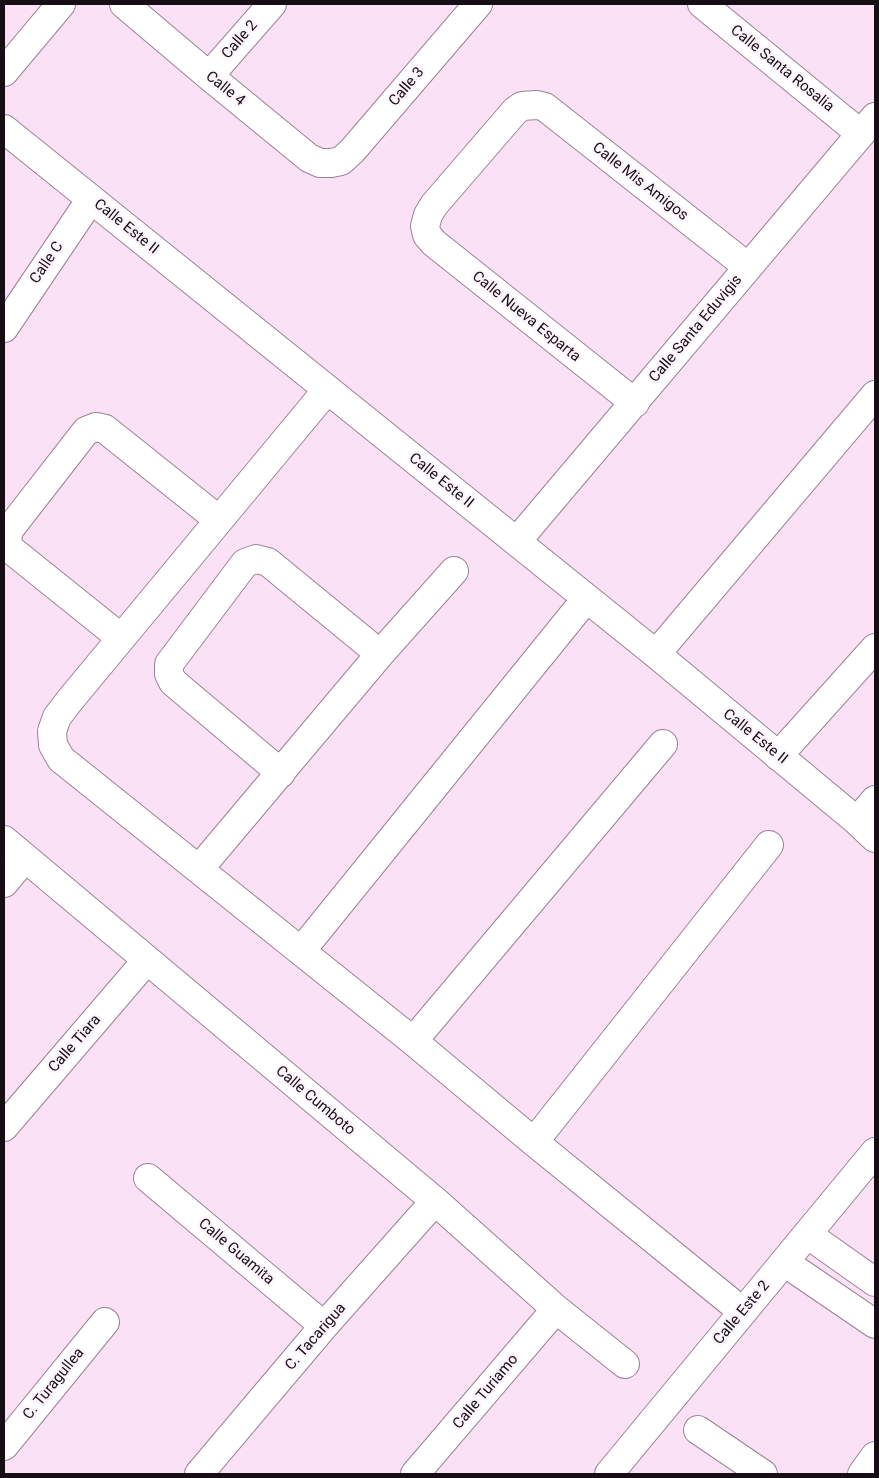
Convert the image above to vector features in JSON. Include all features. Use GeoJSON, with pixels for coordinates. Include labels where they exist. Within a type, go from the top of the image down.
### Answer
{"type":"FeatureCollection","features":[{"type":"Feature","properties":{"kind":"street"},"geometry":{"type":"LineString","coordinates":[[4,72],[61,4]]}},
{"type":"Feature","properties":{"kind":"street","name":"Calle 4"},"geometry":{"type":"LineString","coordinates":[[124,4],[309,158],[320,163],[331,163]]}},
{"type":"Feature","properties":{"kind":"street","name":"Calle 2"},"geometry":{"type":"LineString","coordinates":[[209,76],[272,4]]}},
{"type":"Feature","properties":{"kind":"street","name":"Calle 3"},"geometry":{"type":"LineString","coordinates":[[331,163],[341,160],[352,151],[478,4]]}},
{"type":"Feature","properties":{"kind":"street","name":"Calle Santa Rosalia"},"geometry":{"type":"LineString","coordinates":[[702,4],[868,126]]}},
{"type":"Feature","properties":{"kind":"street","name":"Calle Mis Amigos"},"geometry":{"type":"LineString","coordinates":[[425,226],[428,215],[434,205],[516,111],[522,106],[529,104],[545,107],[748,267]]}},
{"type":"Feature","properties":{"kind":"street","name":"Calle Santa Eduvigis"},"geometry":{"type":"LineString","coordinates":[[517,541],[868,126]]}},
{"type":"Feature","properties":{"kind":"street","name":"Calle Este II"},"geometry":{"type":"LineString","coordinates":[[4,129],[517,541],[866,829]]}},
{"type":"Feature","properties":{"kind":"street","name":"Calle C"},"geometry":{"type":"LineString","coordinates":[[6,319],[91,199]]}},
{"type":"Feature","properties":{"kind":"street","name":"Calle Nueva Esparta"},"geometry":{"type":"LineString","coordinates":[[425,226],[427,235],[434,243],[634,403]]}},
{"type":"Feature","properties":{"kind":"street"},"geometry":{"type":"LineString","coordinates":[[328,390],[121,638],[58,717],[52,731],[53,745],[61,759],[413,1041],[743,1312]]}},
{"type":"Feature","properties":{"kind":"street"},"geometry":{"type":"LineString","coordinates":[[656,654],[875,395]]}},
{"type":"Feature","properties":{"kind":"street"},"geometry":{"type":"LineString","coordinates":[[121,638],[9,548],[7,539],[9,530],[86,431],[96,427],[105,429],[219,520]]}},
{"type":"Feature","properties":{"kind":"street"},"geometry":{"type":"LineString","coordinates":[[281,772],[173,682],[169,674],[169,664],[245,564],[256,559],[268,562],[380,654]]}},
{"type":"Feature","properties":{"kind":"street"},"geometry":{"type":"LineString","coordinates":[[199,869],[380,654],[454,571]]}},
{"type":"Feature","properties":{"kind":"street"},"geometry":{"type":"LineString","coordinates":[[301,951],[586,599]]}},
{"type":"Feature","properties":{"kind":"street"},"geometry":{"type":"LineString","coordinates":[[778,756],[875,648]]}},
{"type":"Feature","properties":{"kind":"street"},"geometry":{"type":"LineString","coordinates":[[413,1041],[663,744]]}},
{"type":"Feature","properties":{"kind":"street"},"geometry":{"type":"LineString","coordinates":[[866,829],[875,800]]}},
{"type":"Feature","properties":{"kind":"street","name":"Calle Cumboto"},"geometry":{"type":"LineString","coordinates":[[4,840],[434,1201],[556,1309],[625,1364]]}},
{"type":"Feature","properties":{"kind":"street"},"geometry":{"type":"LineString","coordinates":[[534,1142],[769,845]]}},
{"type":"Feature","properties":{"kind":"street"},"geometry":{"type":"LineString","coordinates":[[4,883],[25,858]]}},
{"type":"Feature","properties":{"kind":"street","name":"Calle Tiara"},"geometry":{"type":"LineString","coordinates":[[4,1127],[147,960]]}},
{"type":"Feature","properties":{"kind":"street","name":"Calle Este 2"},"geometry":{"type":"LineString","coordinates":[[609,1474],[875,1152]]}},
{"type":"Feature","properties":{"kind":"street","name":"Calle Guamita"},"geometry":{"type":"LineString","coordinates":[[148,1178],[324,1326]]}},
{"type":"Feature","properties":{"kind":"street","name":"C. Tacarigua"},"geometry":{"type":"LineString","coordinates":[[199,1474],[324,1326],[434,1201]]}},
{"type":"Feature","properties":{"kind":"street"},"geometry":{"type":"LineString","coordinates":[[807,1234],[875,1282]]}},
{"type":"Feature","properties":{"kind":"street"},"geometry":{"type":"LineString","coordinates":[[784,1262],[875,1324]]}},
{"type":"Feature","properties":{"kind":"street","name":"Calle Turiamo"},"geometry":{"type":"LineString","coordinates":[[415,1474],[556,1309]]}},
{"type":"Feature","properties":{"kind":"street","name":"C. Turagullea"},"geometry":{"type":"LineString","coordinates":[[4,1446],[105,1322]]}},
{"type":"Feature","properties":{"kind":"street"},"geometry":{"type":"LineString","coordinates":[[698,1430],[762,1474]]}},
{"type":"Feature","properties":{"kind":"street"},"geometry":{"type":"LineString","coordinates":[[862,1474],[875,1456]]}}]}
